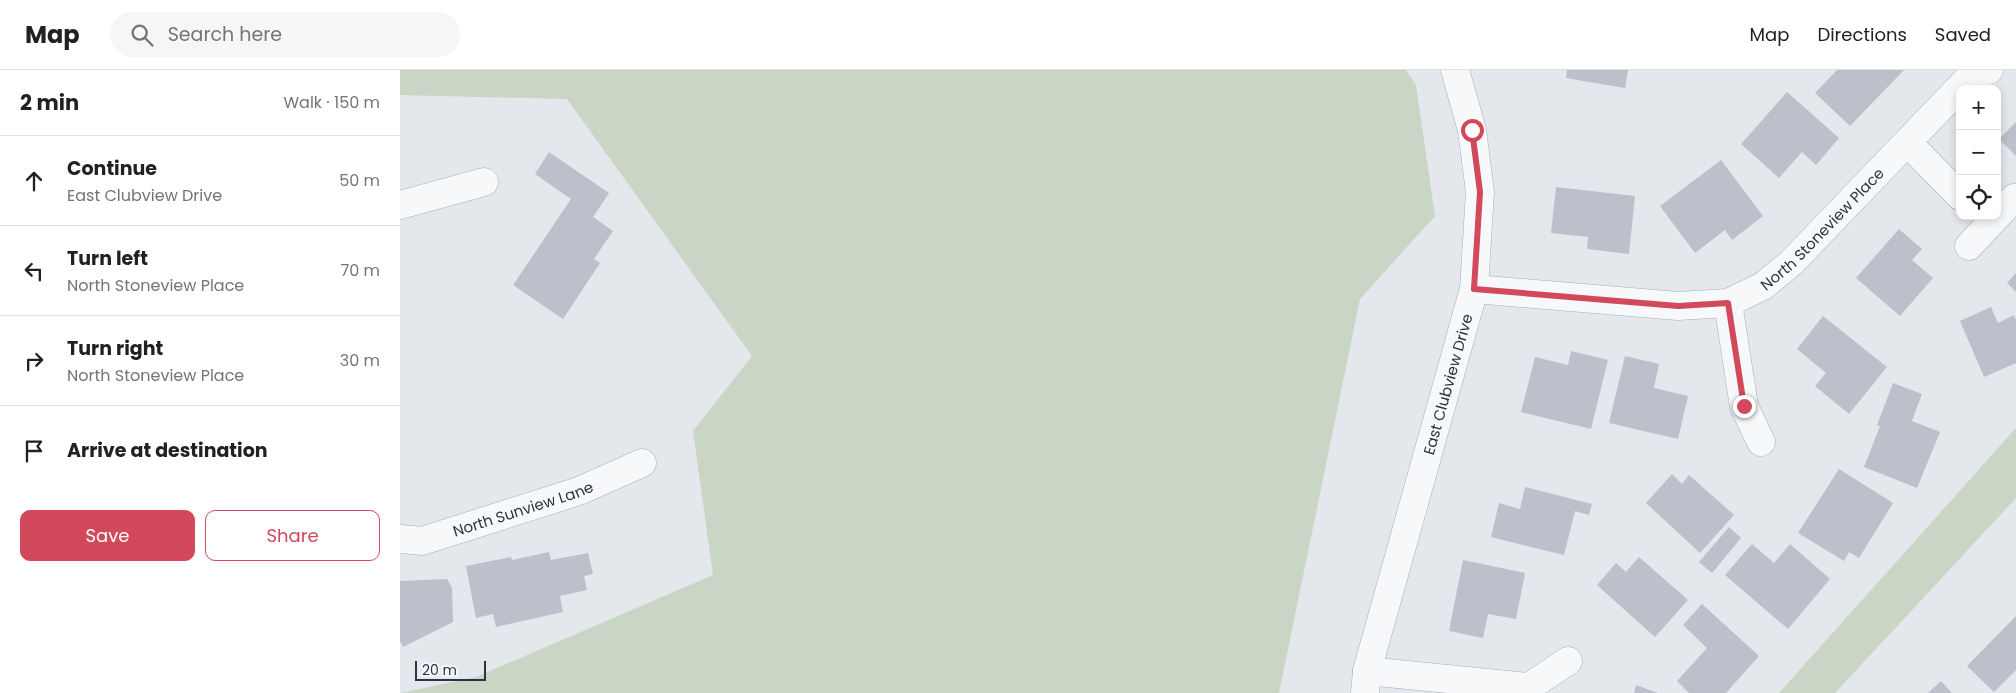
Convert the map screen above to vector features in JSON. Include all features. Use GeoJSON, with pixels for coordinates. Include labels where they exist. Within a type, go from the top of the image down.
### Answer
{"type":"FeatureCollection","features":[{"type":"Feature","properties":{"kind":"street","name":"East Clubview Drive"},"geometry":{"type":"LineString","coordinates":[[1366,682],[1474,289],[1480,192],[1472,130],[1455,70]]}},
{"type":"Feature","properties":{"kind":"street","name":"North Stoneview Place"},"geometry":{"type":"LineString","coordinates":[[1474,289],[1678,306],[1728,303],[1763,286],[1791,263],[1966,82],[1989,70]]}},
{"type":"Feature","properties":{"kind":"street"},"geometry":{"type":"LineString","coordinates":[[1908,143],[1956,192]]}},
{"type":"Feature","properties":{"kind":"street"},"geometry":{"type":"LineString","coordinates":[[400,205],[484,182]]}},
{"type":"Feature","properties":{"kind":"street"},"geometry":{"type":"LineString","coordinates":[[1969,246],[1990,220]]}},
{"type":"Feature","properties":{"kind":"street"},"geometry":{"type":"LineString","coordinates":[[1728,303],[1744,406],[1762,442]]}},
{"type":"Feature","properties":{"kind":"street","name":"North Sunview Lane"},"geometry":{"type":"LineString","coordinates":[[400,539],[422,541],[578,490],[642,463]]}},
{"type":"Feature","properties":{"kind":"street"},"geometry":{"type":"LineString","coordinates":[[1366,682],[1528,687],[1568,661]]}},
{"type":"Feature","properties":{"kind":"green space"},"geometry":{"type":"Polygon","coordinates":[[[400,70],[1406,70],[1416,85],[1435,216],[1360,299],[1279,693],[400,693],[476,677],[713,575],[693,431],[752,356],[567,99],[400,95],[400,70]]]}},
{"type":"Feature","properties":{"kind":"green space"},"geometry":{"type":"Polygon","coordinates":[[[2016,428],[2016,498],[1835,693],[1779,693],[2016,428]]]}},
{"type":"Feature","properties":{"kind":"building"},"geometry":{"type":"Polygon","coordinates":[[[1567,70],[1628,70],[1625,88],[1566,78],[1567,70]]]}},
{"type":"Feature","properties":{"kind":"building"},"geometry":{"type":"Polygon","coordinates":[[[1837,70],[1904,70],[1850,126],[1815,93],[1837,70]]]}},
{"type":"Feature","properties":{"kind":"building"},"geometry":{"type":"Polygon","coordinates":[[[1787,92],[1839,138],[1816,165],[1802,152],[1779,178],[1741,144],[1787,92]]]}},
{"type":"Feature","properties":{"kind":"building"},"geometry":{"type":"Polygon","coordinates":[[[2016,122],[2016,156],[2001,141],[2001,137],[2016,122]]]}},
{"type":"Feature","properties":{"kind":"building"},"geometry":{"type":"Polygon","coordinates":[[[549,152],[609,193],[593,217],[613,231],[594,259],[600,263],[563,319],[513,285],[571,199],[535,174],[549,152]]]}},
{"type":"Feature","properties":{"kind":"building"},"geometry":{"type":"Polygon","coordinates":[[[1721,160],[1763,216],[1732,240],[1725,230],[1695,253],[1660,206],[1721,160]]]}},
{"type":"Feature","properties":{"kind":"building"},"geometry":{"type":"Polygon","coordinates":[[[1556,187],[1635,196],[1629,254],[1587,249],[1588,237],[1551,233],[1556,187]]]}},
{"type":"Feature","properties":{"kind":"building"},"geometry":{"type":"Polygon","coordinates":[[[1899,229],[1922,249],[1912,260],[1933,278],[1900,316],[1856,278],[1899,229]]]}},
{"type":"Feature","properties":{"kind":"building"},"geometry":{"type":"Polygon","coordinates":[[[2016,273],[2016,292],[2007,283],[2016,273]]]}},
{"type":"Feature","properties":{"kind":"building"},"geometry":{"type":"Polygon","coordinates":[[[1991,307],[1998,323],[2014,315],[2016,320],[2016,363],[1984,377],[1960,321],[1991,307]]]}},
{"type":"Feature","properties":{"kind":"building"},"geometry":{"type":"Polygon","coordinates":[[[1823,316],[1887,367],[1849,414],[1815,386],[1826,373],[1797,349],[1823,316]]]}},
{"type":"Feature","properties":{"kind":"building"},"geometry":{"type":"Polygon","coordinates":[[[1571,351],[1608,360],[1591,429],[1521,412],[1535,357],[1568,365],[1571,351]]]}},
{"type":"Feature","properties":{"kind":"building"},"geometry":{"type":"Polygon","coordinates":[[[1625,356],[1659,364],[1654,388],[1688,396],[1678,439],[1609,423],[1625,356]]]}},
{"type":"Feature","properties":{"kind":"building"},"geometry":{"type":"Polygon","coordinates":[[[1893,383],[1922,394],[1912,421],[1940,432],[1917,488],[1864,467],[1880,426],[1877,425],[1893,383]]]}},
{"type":"Feature","properties":{"kind":"building"},"geometry":{"type":"Polygon","coordinates":[[[1839,469],[1893,503],[1859,558],[1849,552],[1844,561],[1798,533],[1839,469]]]}},
{"type":"Feature","properties":{"kind":"building"},"geometry":{"type":"Polygon","coordinates":[[[1672,474],[1682,484],[1689,475],[1734,515],[1700,553],[1646,503],[1672,474]]]}},
{"type":"Feature","properties":{"kind":"building"},"geometry":{"type":"Polygon","coordinates":[[[1525,487],[1592,504],[1589,515],[1575,511],[1564,555],[1491,537],[1499,503],[1520,509],[1525,487]]]}},
{"type":"Feature","properties":{"kind":"building"},"geometry":{"type":"Polygon","coordinates":[[[1729,527],[1741,538],[1712,573],[1699,562],[1729,527]]]}},
{"type":"Feature","properties":{"kind":"building"},"geometry":{"type":"Polygon","coordinates":[[[1752,544],[1774,563],[1790,544],[1830,579],[1788,629],[1725,575],[1752,544]]]}},
{"type":"Feature","properties":{"kind":"building"},"geometry":{"type":"Polygon","coordinates":[[[549,552],[551,560],[588,553],[593,574],[584,576],[587,590],[560,596],[563,612],[496,627],[493,614],[476,618],[466,566],[511,557],[512,560],[549,552]]]}},
{"type":"Feature","properties":{"kind":"building"},"geometry":{"type":"Polygon","coordinates":[[[1639,557],[1688,600],[1655,637],[1597,585],[1616,563],[1626,572],[1639,557]]]}},
{"type":"Feature","properties":{"kind":"building"},"geometry":{"type":"Polygon","coordinates":[[[1463,560],[1525,573],[1516,619],[1488,614],[1483,638],[1449,631],[1463,560]]]}},
{"type":"Feature","properties":{"kind":"building"},"geometry":{"type":"Polygon","coordinates":[[[447,579],[452,588],[453,622],[403,647],[400,641],[400,581],[447,579]]]}},
{"type":"Feature","properties":{"kind":"building"},"geometry":{"type":"Polygon","coordinates":[[[1702,604],[1759,656],[1726,693],[1689,693],[1677,681],[1707,648],[1683,625],[1702,604]]]}},
{"type":"Feature","properties":{"kind":"building"},"geometry":{"type":"Polygon","coordinates":[[[2016,616],[2016,670],[1994,692],[1967,666],[2016,616]]]}},
{"type":"Feature","properties":{"kind":"building"},"geometry":{"type":"Polygon","coordinates":[[[1941,681],[1952,693],[1928,693],[1941,681]]]}},
{"type":"Feature","properties":{"kind":"building"},"geometry":{"type":"Polygon","coordinates":[[[1636,685],[1658,693],[1634,693],[1636,685]]]}},
{"type":"Feature","properties":{"kind":"route"},"geometry":{"type":"LineString","coordinates":[[1472,130],[1480,192],[1474,289],[1678,306],[1728,303],[1744,406]]}}]}
